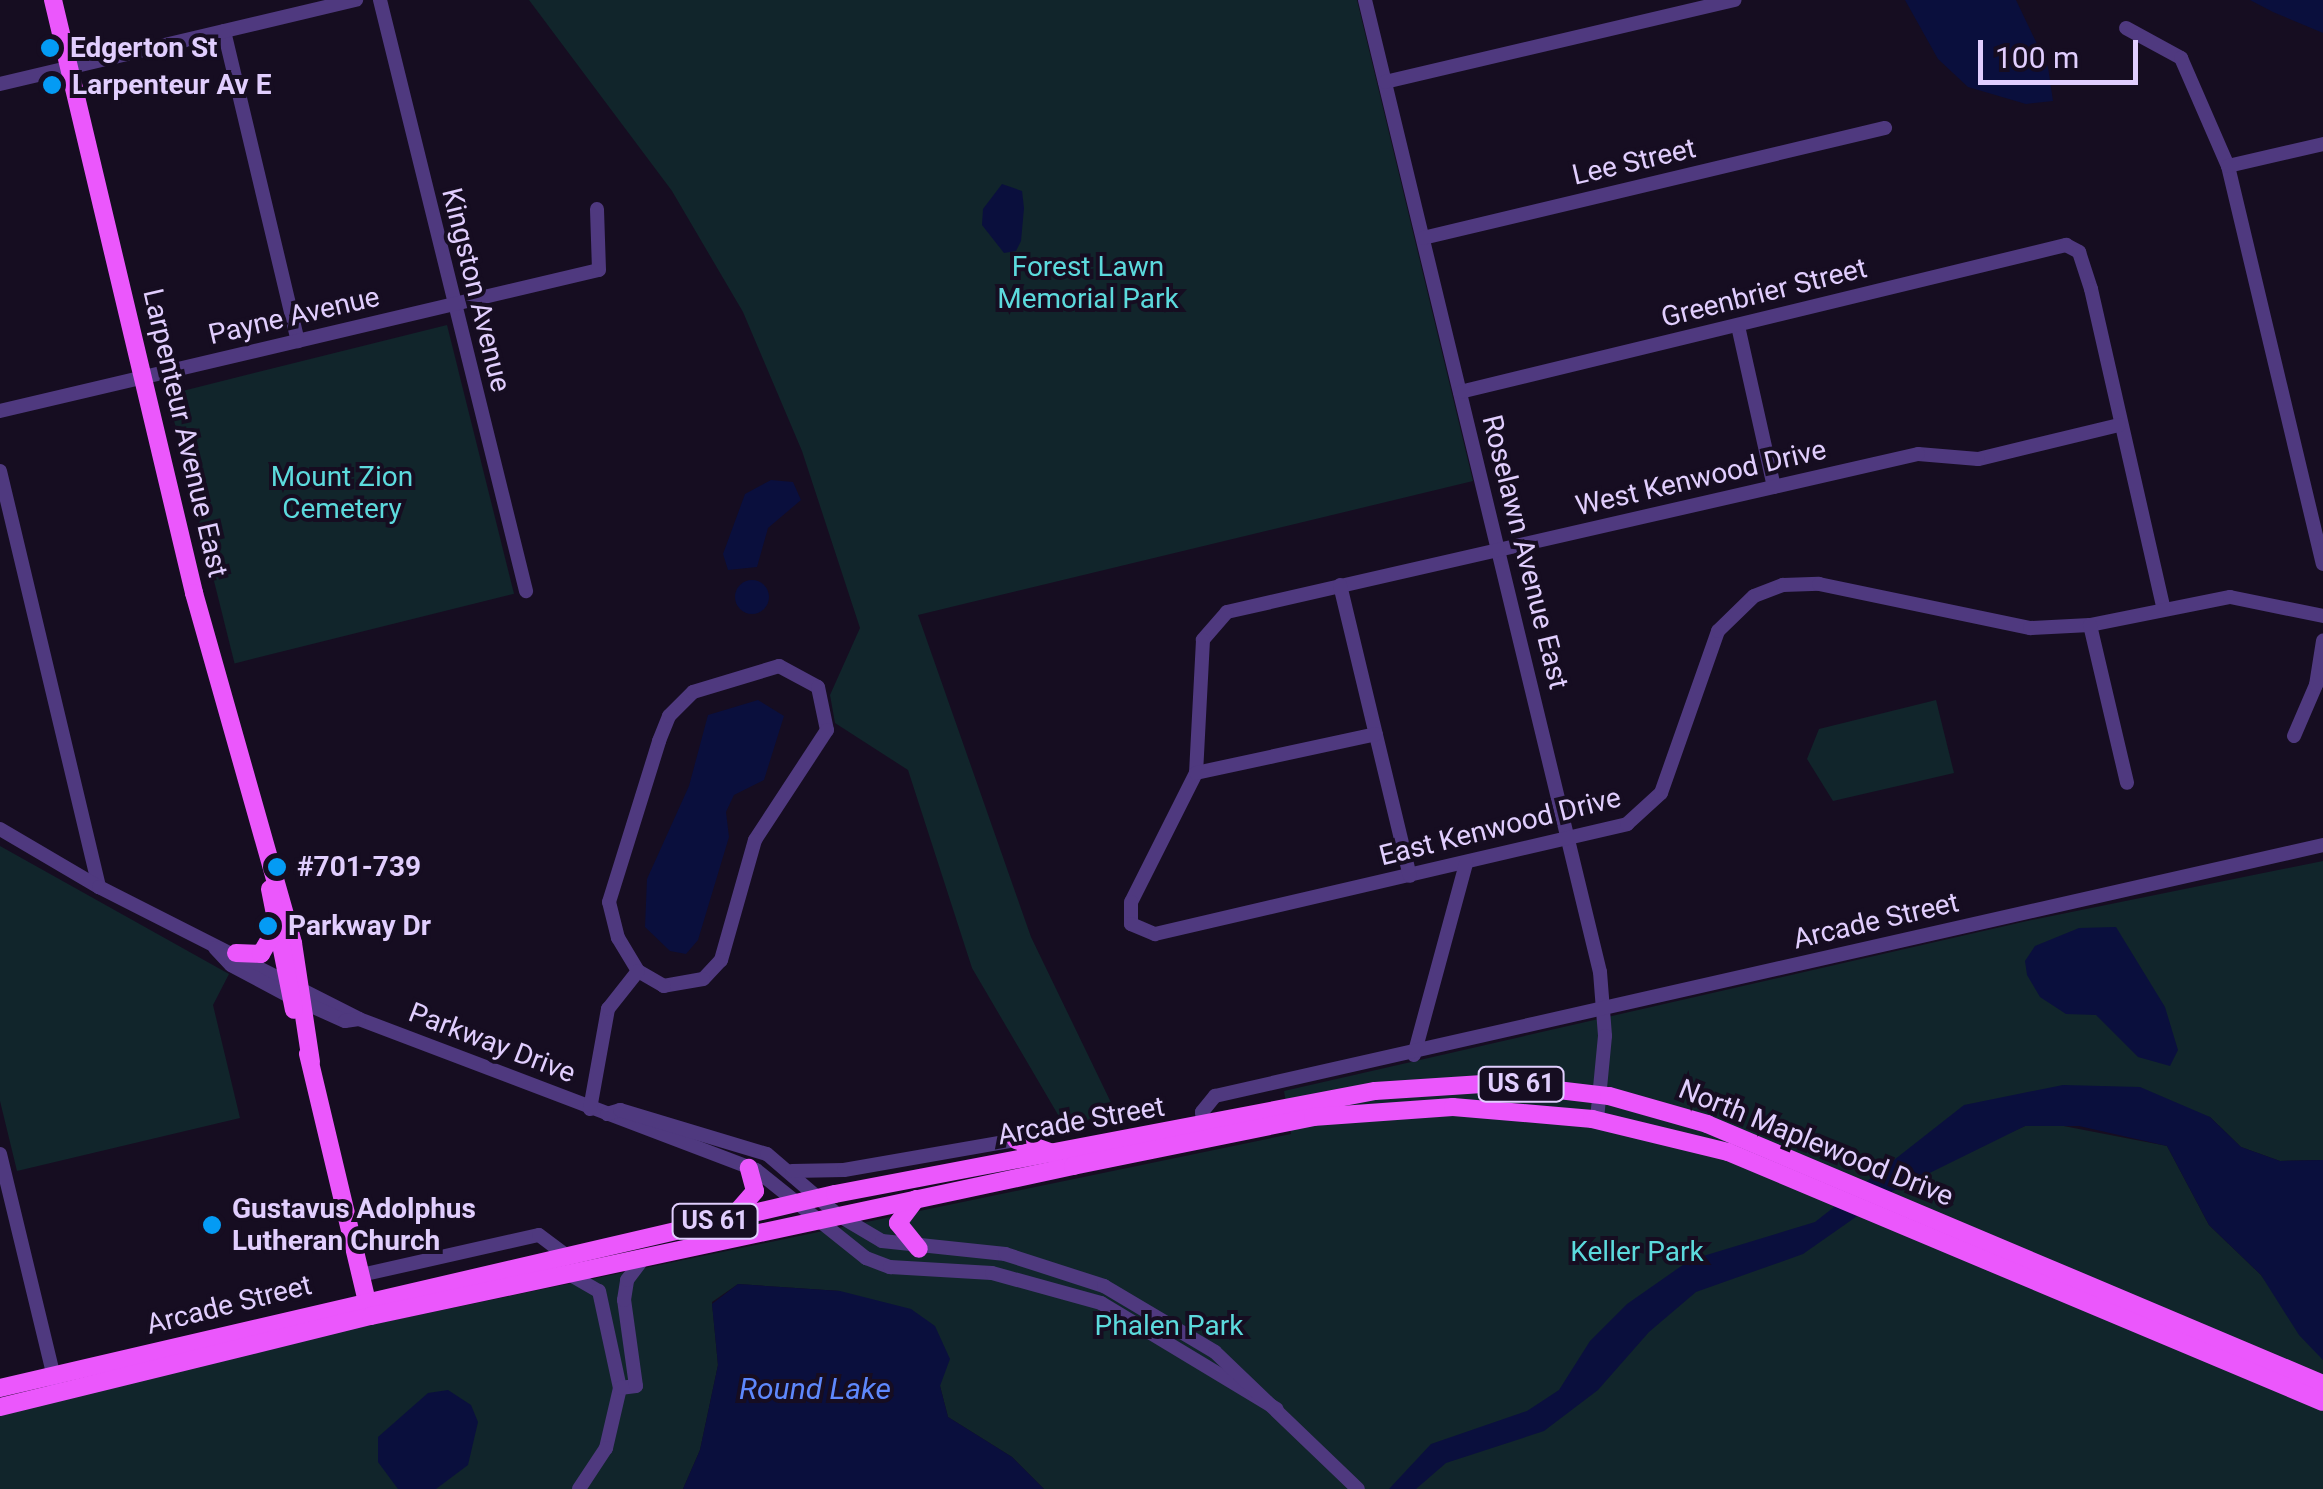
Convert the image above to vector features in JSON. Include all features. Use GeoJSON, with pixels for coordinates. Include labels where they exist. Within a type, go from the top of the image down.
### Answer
{"type":"FeatureCollection","features":[{"type":"Feature","properties":{"kind":"main road","name":"Larpenteur Avenue East"},"geometry":{"type":"LineString","coordinates":[[53,0],[269,876],[286,918],[295,991],[310,1062],[369,1307]]}},
{"type":"Feature","properties":{"kind":"main road","name":"Larpenteur Avenue East"},"geometry":{"type":"LineString","coordinates":[[269,876],[272,922],[295,991]]}},
{"type":"Feature","properties":{"kind":"main road"},"geometry":{"type":"LineString","coordinates":[[236,953],[266,951],[272,922]]}},
{"type":"Feature","properties":{"kind":"main road","name":"North Maplewood Drive"},"geometry":{"type":"LineString","coordinates":[[1206,1133],[1423,1085],[1498,1083],[1600,1094],[1706,1124],[1819,1180],[2323,1384]]}},
{"type":"Feature","properties":{"kind":"main road","name":"North Maplewood Drive"},"geometry":{"type":"LineString","coordinates":[[1206,1133],[1406,1108],[1500,1108],[1597,1120],[1698,1143],[1819,1180]]}},
{"type":"Feature","properties":{"kind":"main road","name":"Arcade Street"},"geometry":{"type":"LineString","coordinates":[[0,1407],[56,1384],[369,1307],[564,1254],[798,1202],[1206,1133]]}},
{"type":"Feature","properties":{"kind":"main road"},"geometry":{"type":"LineString","coordinates":[[1016,1140],[1065,1157]]}},
{"type":"Feature","properties":{"kind":"main road","name":"Arcade Street"},"geometry":{"type":"LineString","coordinates":[[369,1307],[569,1274],[917,1199],[1065,1157]]}},
{"type":"Feature","properties":{"kind":"main road"},"geometry":{"type":"LineString","coordinates":[[732,1217],[755,1191],[749,1168]]}},
{"type":"Feature","properties":{"kind":"main road"},"geometry":{"type":"LineString","coordinates":[[917,1199],[898,1223],[919,1249]]}},
{"type":"Feature","properties":{"kind":"main road","name":"North Maplewood Drive"},"geometry":{"type":"LineString","coordinates":[[1910,1218],[2323,1402]]}},
{"type":"Feature","properties":{"kind":"main road","name":"Arcade Street"},"geometry":{"type":"LineString","coordinates":[[0,1388],[56,1384]]}},
{"type":"Feature","properties":{"kind":"street"},"geometry":{"type":"LineString","coordinates":[[0,84],[356,0]]}},
{"type":"Feature","properties":{"kind":"street","name":"Kingston Avenue"},"geometry":{"type":"LineString","coordinates":[[380,0],[526,591]]}},
{"type":"Feature","properties":{"kind":"street","name":"Roselawn Avenue East"},"geometry":{"type":"LineString","coordinates":[[1365,0],[1569,840],[1605,1012],[1597,1120]]}},
{"type":"Feature","properties":{"kind":"street"},"geometry":{"type":"LineString","coordinates":[[1385,82],[1734,0]]}},
{"type":"Feature","properties":{"kind":"street"},"geometry":{"type":"LineString","coordinates":[[2126,28],[2182,58],[2228,166],[2323,564]]}},
{"type":"Feature","properties":{"kind":"street"},"geometry":{"type":"LineString","coordinates":[[224,31],[298,341]]}},
{"type":"Feature","properties":{"kind":"street","name":"Lee Street"},"geometry":{"type":"LineString","coordinates":[[1422,238],[1885,128]]}},
{"type":"Feature","properties":{"kind":"street"},"geometry":{"type":"LineString","coordinates":[[2228,166],[2323,144]]}},
{"type":"Feature","properties":{"kind":"street","name":"Payne Avenue"},"geometry":{"type":"LineString","coordinates":[[0,411],[599,270],[597,209]]}},
{"type":"Feature","properties":{"kind":"street","name":"Greenbrier Street"},"geometry":{"type":"LineString","coordinates":[[1460,392],[2049,247],[2079,252],[2119,425]]}},
{"type":"Feature","properties":{"kind":"street"},"geometry":{"type":"LineString","coordinates":[[1738,326],[1774,488]]}},
{"type":"Feature","properties":{"kind":"street"},"geometry":{"type":"LineString","coordinates":[[2119,425],[2163,607]]}},
{"type":"Feature","properties":{"kind":"street","name":"West Kenwood Drive"},"geometry":{"type":"LineString","coordinates":[[1196,773],[1203,640],[1234,609],[1929,452],[1978,459],[2119,425]]}},
{"type":"Feature","properties":{"kind":"street"},"geometry":{"type":"LineString","coordinates":[[0,472],[99,888]]}},
{"type":"Feature","properties":{"kind":"street","name":"East Kenwood Drive"},"geometry":{"type":"LineString","coordinates":[[1196,773],[1128,909],[1140,932],[1410,876],[1627,824],[1654,803],[1718,631],[1738,607],[1768,589],[1814,583],[2003,626],[2090,624],[2230,597],[2323,616]]}},
{"type":"Feature","properties":{"kind":"street"},"geometry":{"type":"LineString","coordinates":[[1340,585],[1410,876]]}},
{"type":"Feature","properties":{"kind":"street"},"geometry":{"type":"LineString","coordinates":[[2090,624],[2127,784]]}},
{"type":"Feature","properties":{"kind":"street"},"geometry":{"type":"LineString","coordinates":[[2294,736],[2316,686],[2323,641]]}},
{"type":"Feature","properties":{"kind":"street"},"geometry":{"type":"LineString","coordinates":[[779,666],[807,676],[825,699],[827,730],[755,840],[721,960],[703,979],[677,988],[638,971],[612,922],[611,880],[669,716],[706,685],[779,666]]}},
{"type":"Feature","properties":{"kind":"street"},"geometry":{"type":"LineString","coordinates":[[1196,773],[1376,734]]}},
{"type":"Feature","properties":{"kind":"street","name":"Parkway Drive"},"geometry":{"type":"LineString","coordinates":[[0,829],[99,888],[215,948],[236,953],[345,1020],[359,1018],[749,1168],[866,1258],[890,1267],[992,1273],[1101,1303],[1277,1409]]}},
{"type":"Feature","properties":{"kind":"street","name":"Arcade Street"},"geometry":{"type":"LineString","coordinates":[[1206,1133],[1202,1112],[1215,1096],[1605,1012],[2323,845]]}},
{"type":"Feature","properties":{"kind":"street"},"geometry":{"type":"LineString","coordinates":[[1414,1055],[1466,863]]}},
{"type":"Feature","properties":{"kind":"street","name":"Parkway Drive"},"geometry":{"type":"LineString","coordinates":[[215,948],[231,965],[295,991]]}},
{"type":"Feature","properties":{"kind":"street"},"geometry":{"type":"LineString","coordinates":[[590,1108],[608,1009],[638,971]]}},
{"type":"Feature","properties":{"kind":"street","name":"Parkway Drive"},"geometry":{"type":"LineString","coordinates":[[606,1114],[620,1110],[736,1143],[792,1171],[838,1215],[882,1241],[919,1249],[1005,1254],[1104,1286],[1215,1352],[1277,1409]]}},
{"type":"Feature","properties":{"kind":"street"},"geometry":{"type":"LineString","coordinates":[[792,1171],[844,1170],[1016,1140]]}},
{"type":"Feature","properties":{"kind":"street"},"geometry":{"type":"LineString","coordinates":[[0,1154],[3,1180],[56,1384]]}},
{"type":"Feature","properties":{"kind":"street"},"geometry":{"type":"LineString","coordinates":[[361,1275],[539,1234],[564,1254]]}},
{"type":"Feature","properties":{"kind":"street"},"geometry":{"type":"LineString","coordinates":[[579,1489],[606,1448],[620,1388],[627,1280],[644,1256]]}},
{"type":"Feature","properties":{"kind":"street"},"geometry":{"type":"LineString","coordinates":[[569,1274],[599,1291],[622,1337]]}},
{"type":"Feature","properties":{"kind":"street"},"geometry":{"type":"LineString","coordinates":[[610,1318],[626,1314]]}},
{"type":"Feature","properties":{"kind":"street"},"geometry":{"type":"LineString","coordinates":[[1277,1409],[1358,1489]]}},
{"type":"Feature","properties":{"kind":"green space","name":"Forest Lawn Memorial Park"},"geometry":{"type":"Polygon","coordinates":[[[529,0],[1357,0],[1473,481],[918,615],[1031,937],[1117,1115],[1064,1125],[972,968],[908,770],[835,723],[830,695],[860,628],[802,451],[743,312],[672,191],[529,0]]]}},
{"type":"Feature","properties":{"kind":"green space","name":"Mount Zion Cemetery"},"geometry":{"type":"Polygon","coordinates":[[[447,325],[514,594],[235,663],[168,395],[447,325]]]}},
{"type":"Feature","properties":{"kind":"green space"},"geometry":{"type":"Polygon","coordinates":[[[1936,700],[1954,773],[1833,801],[1807,759],[1819,729],[1936,700]]]}},
{"type":"Feature","properties":{"kind":"green space"},"geometry":{"type":"Polygon","coordinates":[[[0,846],[229,974],[213,1005],[240,1118],[17,1171],[0,1101],[0,846]]]}},
{"type":"Feature","properties":{"kind":"green space","name":"Keller Park"},"geometry":{"type":"Polygon","coordinates":[[[2323,861],[2323,1160],[2280,1161],[2241,1147],[2210,1117],[2063,1085],[1957,1156],[2025,1126],[2048,1123],[2167,1146],[2209,1225],[2261,1275],[2323,1360],[2323,1489],[1044,1489],[1012,1457],[948,1417],[940,1386],[840,1291],[738,1284],[712,1302],[718,1365],[700,1450],[683,1489],[0,1489],[0,1414],[365,1326],[1291,1134],[1284,1091],[2027,921],[2323,861]]]}},
{"type":"Feature","properties":{"kind":"water"},"geometry":{"type":"Polygon","coordinates":[[[1905,0],[2016,0],[2048,67],[2053,101],[2026,104],[1968,87],[1938,59],[1905,0]]]}},
{"type":"Feature","properties":{"kind":"water"},"geometry":{"type":"Polygon","coordinates":[[[2250,0],[2323,0],[2323,33],[2273,12],[2250,0]]]}},
{"type":"Feature","properties":{"kind":"water"},"geometry":{"type":"Polygon","coordinates":[[[1002,184],[1022,191],[1024,208],[1021,241],[1016,251],[1004,253],[982,225],[983,209],[1002,184]]]}},
{"type":"Feature","properties":{"kind":"water"},"geometry":{"type":"Polygon","coordinates":[[[771,480],[793,482],[801,500],[768,528],[757,567],[728,570],[723,554],[745,494],[771,480]]]}},
{"type":"Feature","properties":{"kind":"water"},"geometry":{"type":"Polygon","coordinates":[[[752,580],[764,585],[769,597],[764,609],[752,614],[740,609],[735,597],[740,585],[752,580]]]}},
{"type":"Feature","properties":{"kind":"water"},"geometry":{"type":"Polygon","coordinates":[[[758,700],[784,716],[764,780],[734,795],[726,812],[729,837],[698,940],[686,954],[670,951],[645,927],[647,879],[689,786],[708,715],[758,700]]]}},
{"type":"Feature","properties":{"kind":"water"},"geometry":{"type":"Polygon","coordinates":[[[2116,927],[2165,1007],[2178,1050],[2170,1066],[2138,1057],[2096,1015],[2066,1014],[2040,997],[2027,975],[2025,961],[2035,946],[2079,928],[2116,927]]]}},
{"type":"Feature","properties":{"kind":"water"},"geometry":{"type":"Polygon","coordinates":[[[2063,1085],[2140,1087],[2210,1117],[2241,1147],[2280,1161],[2323,1160],[2323,1360],[2299,1335],[2261,1275],[2209,1225],[2167,1146],[2079,1126],[2025,1126],[1893,1191],[1803,1254],[1696,1292],[1649,1332],[1598,1390],[1544,1431],[1446,1463],[1416,1489],[1389,1489],[1431,1444],[1527,1411],[1559,1390],[1590,1341],[1627,1304],[1690,1260],[1815,1222],[1964,1105],[2063,1085]]]}},
{"type":"Feature","properties":{"kind":"water","name":"Round Lake"},"geometry":{"type":"Polygon","coordinates":[[[738,1284],[840,1291],[911,1309],[935,1326],[950,1359],[940,1386],[948,1417],[1012,1457],[1044,1489],[683,1489],[700,1450],[718,1365],[712,1304],[738,1284]]]}},
{"type":"Feature","properties":{"kind":"water"},"geometry":{"type":"Polygon","coordinates":[[[448,1390],[471,1405],[478,1422],[468,1465],[436,1489],[398,1489],[378,1462],[378,1437],[428,1393],[448,1390]]]}},
{"type":"Feature","properties":{"kind":"place","name":"Edgerton St"},"geometry":{"type":"Point","coordinates":[50,48]}},
{"type":"Feature","properties":{"kind":"place","name":"Larpenteur Av E"},"geometry":{"type":"Point","coordinates":[52,85]}},
{"type":"Feature","properties":{"kind":"place","name":"#701-739"},"geometry":{"type":"Point","coordinates":[277,867]}},
{"type":"Feature","properties":{"kind":"place","name":"Parkway Dr"},"geometry":{"type":"Point","coordinates":[268,926]}},
{"type":"Feature","properties":{"kind":"place","name":"Gustavus Adolphus Lutheran Church"},"geometry":{"type":"Point","coordinates":[212,1225]}},
{"type":"Feature","properties":{"kind":"park label","name":"Phalen Park"},"geometry":{"type":"Point","coordinates":[1169,1326]}}]}
